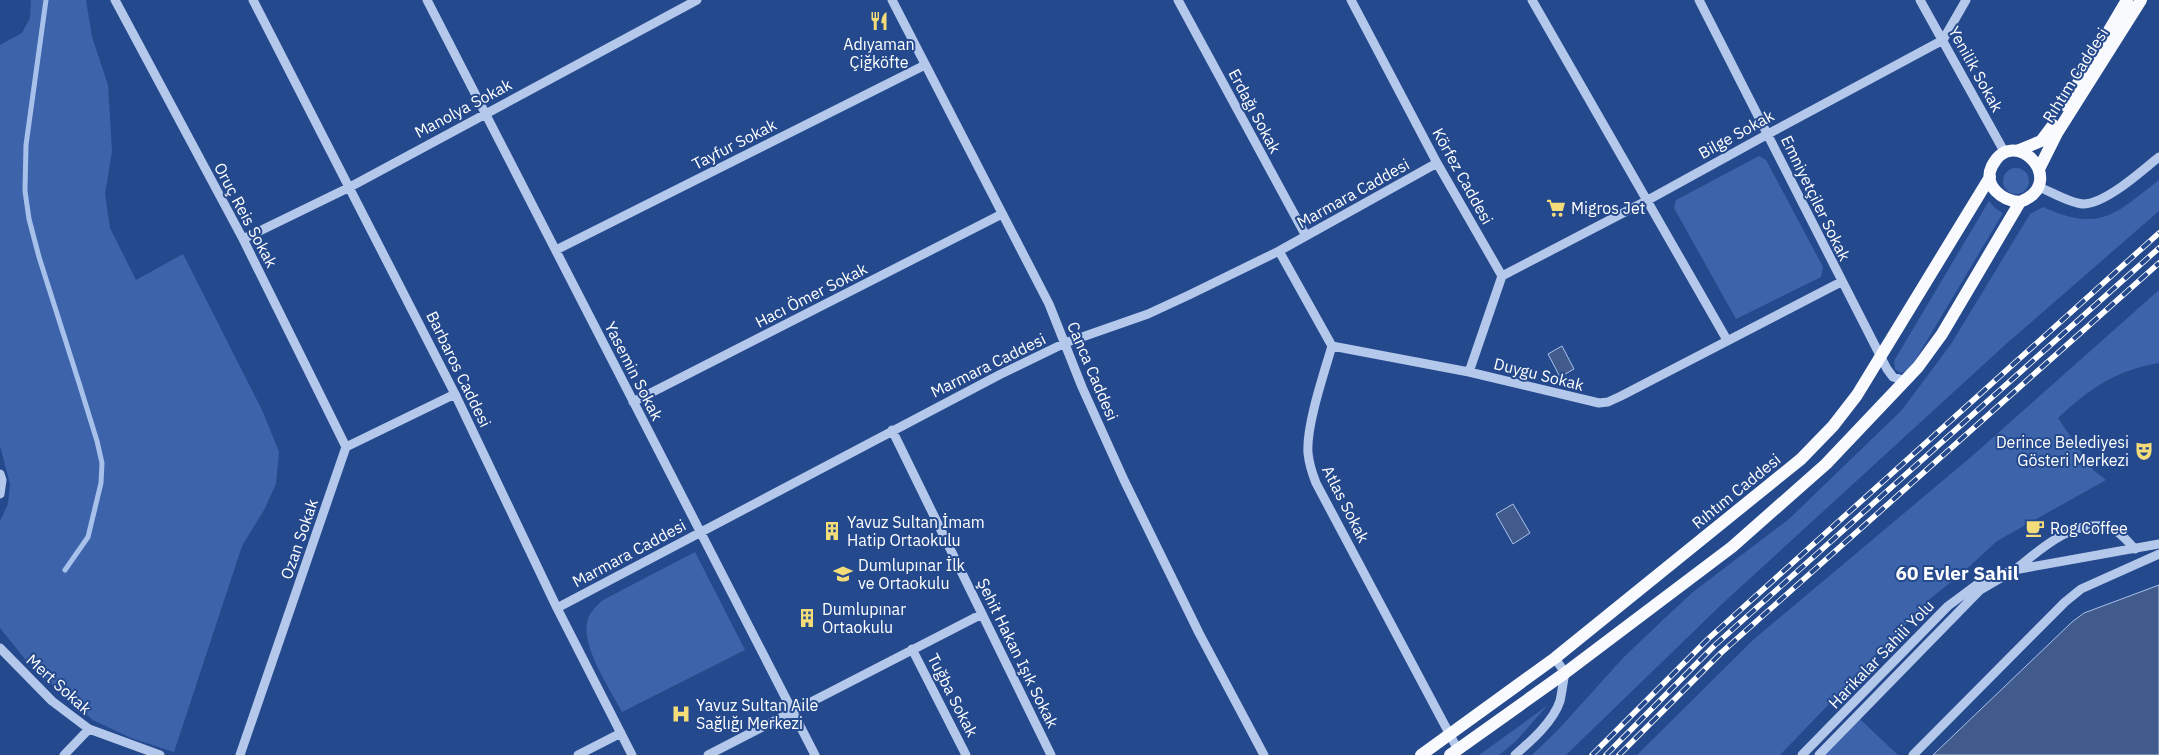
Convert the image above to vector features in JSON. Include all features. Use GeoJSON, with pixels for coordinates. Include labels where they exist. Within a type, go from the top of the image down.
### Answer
{"type":"FeatureCollection","features":[{"type":"Feature","properties":{"kind":"main road","name":"Rıhtım Caddesi"},"geometry":{"type":"LineString","coordinates":[[1421,755],[1555,658],[1801,458],[1833,426],[1857,395],[1990,177],[1991,167],[2011,152],[2040,141],[2052,126],[2127,0]]}},
{"type":"Feature","properties":{"kind":"main road","name":"Rıhtım Caddesi"},"geometry":{"type":"LineString","coordinates":[[2039,187],[2039,169],[2057,133],[2141,0]]}},
{"type":"Feature","properties":{"kind":"main road"},"geometry":{"type":"LineString","coordinates":[[2011,152],[2026,152],[2039,169]]}},
{"type":"Feature","properties":{"kind":"main road"},"geometry":{"type":"LineString","coordinates":[[1990,177],[1997,194],[2011,202],[2029,199],[2039,187]]}},
{"type":"Feature","properties":{"kind":"main road"},"geometry":{"type":"LineString","coordinates":[[1454,752],[1565,674],[1732,546],[1775,510],[1849,442],[1906,381],[1942,334],[2020,202]]}},
{"type":"Feature","properties":{"kind":"street","name":"Oruç Reis Sokak"},"geometry":{"type":"LineString","coordinates":[[116,0],[243,239],[346,447]]}},
{"type":"Feature","properties":{"kind":"street","name":"Barbaros Caddesi"},"geometry":{"type":"LineString","coordinates":[[253,0],[455,394],[558,608],[632,755]]}},
{"type":"Feature","properties":{"kind":"street","name":"Yasemin Sokak"},"geometry":{"type":"LineString","coordinates":[[427,0],[815,755]]}},
{"type":"Feature","properties":{"kind":"street","name":"Manolya Sokak"},"geometry":{"type":"LineString","coordinates":[[243,239],[350,187],[484,113],[697,0]]}},
{"type":"Feature","properties":{"kind":"street","name":"Canca Caddesi"},"geometry":{"type":"LineString","coordinates":[[892,0],[1049,304],[1082,387],[1124,480],[1199,633],[1264,755]]}},
{"type":"Feature","properties":{"kind":"street","name":"Erdağı Sokak"},"geometry":{"type":"LineString","coordinates":[[1178,0],[1306,236]]}},
{"type":"Feature","properties":{"kind":"street","name":"Körfez Caddesi"},"geometry":{"type":"LineString","coordinates":[[1351,0],[1437,163],[1502,276]]}},
{"type":"Feature","properties":{"kind":"street"},"geometry":{"type":"LineString","coordinates":[[1532,0],[1727,340]]}},
{"type":"Feature","properties":{"kind":"street","name":"Emniyetçiler Sokak"},"geometry":{"type":"LineString","coordinates":[[1699,0],[1887,369],[1893,377],[1906,381]]}},
{"type":"Feature","properties":{"kind":"street","name":"Yenilik Sokak"},"geometry":{"type":"LineString","coordinates":[[1920,0],[2011,152]]}},
{"type":"Feature","properties":{"kind":"street"},"geometry":{"type":"LineString","coordinates":[[1943,40],[1966,0]]}},
{"type":"Feature","properties":{"kind":"street","name":"Bilge Sokak"},"geometry":{"type":"LineString","coordinates":[[1502,276],[1648,200],[1943,40]]}},
{"type":"Feature","properties":{"kind":"street","name":"Tayfur Sokak"},"geometry":{"type":"LineString","coordinates":[[556,250],[925,65]]}},
{"type":"Feature","properties":{"kind":"street"},"geometry":{"type":"LineString","coordinates":[[2039,187],[2075,202],[2083,204],[2093,202],[2121,187],[2159,157]]}},
{"type":"Feature","properties":{"kind":"street","name":"Marmara Caddesi"},"geometry":{"type":"LineString","coordinates":[[558,608],[998,375],[1065,343],[1148,314],[1280,251],[1437,163]]}},
{"type":"Feature","properties":{"kind":"street","name":"Hacı Ömer Sokak"},"geometry":{"type":"LineString","coordinates":[[633,402],[1002,214]]}},
{"type":"Feature","properties":{"kind":"street"},"geometry":{"type":"LineString","coordinates":[[1280,251],[1332,346]]}},
{"type":"Feature","properties":{"kind":"street"},"geometry":{"type":"LineString","coordinates":[[1469,372],[1502,276]]}},
{"type":"Feature","properties":{"kind":"street","name":"Duygu Sokak"},"geometry":{"type":"LineString","coordinates":[[1332,346],[1469,372],[1590,402],[1608,402],[1841,282]]}},
{"type":"Feature","properties":{"kind":"street","name":"Atlas Sokak"},"geometry":{"type":"LineString","coordinates":[[1332,346],[1310,430],[1308,451],[1310,466],[1327,504],[1450,734],[1454,752]]}},
{"type":"Feature","properties":{"kind":"street"},"geometry":{"type":"LineString","coordinates":[[346,447],[455,394]]}},
{"type":"Feature","properties":{"kind":"street","name":"Şehit Hakan Işık Sokak"},"geometry":{"type":"LineString","coordinates":[[892,430],[1051,755]]}},
{"type":"Feature","properties":{"kind":"street","name":"Ozan Sokak"},"geometry":{"type":"LineString","coordinates":[[240,755],[346,447]]}},
{"type":"Feature","properties":{"kind":"street"},"geometry":{"type":"LineString","coordinates":[[0,474],[0,494]]}},
{"type":"Feature","properties":{"kind":"street","name":"Harikalar Sahili Yolu"},"geometry":{"type":"LineString","coordinates":[[1819,755],[1980,590],[2014,570],[2050,542],[2068,533],[2089,527],[2107,527],[2119,533],[2134,549]]}},
{"type":"Feature","properties":{"kind":"street","name":"Harikalar Sahili Yolu"},"geometry":{"type":"LineString","coordinates":[[1802,755],[1948,606],[1983,580],[2014,570],[2159,544]]}},
{"type":"Feature","properties":{"kind":"street"},"geometry":{"type":"LineString","coordinates":[[1913,755],[2065,602],[2081,590],[2159,554]]}},
{"type":"Feature","properties":{"kind":"street"},"geometry":{"type":"LineString","coordinates":[[708,755],[982,614]]}},
{"type":"Feature","properties":{"kind":"street","name":"Mert Sokak"},"geometry":{"type":"LineString","coordinates":[[0,648],[52,701],[89,730],[160,755]]}},
{"type":"Feature","properties":{"kind":"street","name":"Tuğba Sokak"},"geometry":{"type":"LineString","coordinates":[[912,650],[966,755]]}},
{"type":"Feature","properties":{"kind":"street"},"geometry":{"type":"LineString","coordinates":[[1515,755],[1530,741],[1559,702],[1565,674],[1555,658]]}},
{"type":"Feature","properties":{"kind":"street"},"geometry":{"type":"LineString","coordinates":[[64,755],[89,730]]}},
{"type":"Feature","properties":{"kind":"street"},"geometry":{"type":"LineString","coordinates":[[578,755],[621,733]]}},
{"type":"Feature","properties":{"kind":"shaded area"},"geometry":{"type":"Polygon","coordinates":[[[31,0],[86,0],[92,37],[108,85],[112,151],[105,194],[110,228],[136,280],[183,254],[263,412],[279,452],[276,484],[264,510],[242,546],[174,752],[131,738],[93,720],[58,691],[25,659],[0,628],[0,521],[8,504],[10,484],[0,446],[0,45],[22,33],[30,18],[31,0]]]}},
{"type":"Feature","properties":{"kind":"shaded area"},"geometry":{"type":"Polygon","coordinates":[[[1759,156],[1766,160],[1823,267],[1821,277],[1736,319],[1674,208],[1676,200],[1759,156]]]}},
{"type":"Feature","properties":{"kind":"shaded area"},"geometry":{"type":"Polygon","coordinates":[[[2016,168],[2025,172],[2029,181],[2025,190],[2016,194],[2007,190],[2003,181],[2007,172],[2016,168]]]}},
{"type":"Feature","properties":{"kind":"shaded area"},"geometry":{"type":"Polygon","coordinates":[[[2159,180],[2159,211],[2006,344],[1722,604],[1566,755],[1532,755],[1557,731],[1623,658],[1666,617],[1693,592],[1789,519],[1902,410],[1951,344],[2030,214],[2043,207],[2079,219],[2093,219],[2106,216],[2130,202],[2159,180]]]}},
{"type":"Feature","properties":{"kind":"shaded area"},"geometry":{"type":"Polygon","coordinates":[[[1989,201],[2003,213],[1910,369],[1901,373],[1895,369],[1894,361],[1989,201]]]}},
{"type":"Feature","properties":{"kind":"shaded area"},"geometry":{"type":"Polygon","coordinates":[[[2159,290],[2159,363],[2129,370],[2104,382],[2081,398],[2058,418],[2093,470],[2106,480],[1997,541],[1959,576],[1932,597],[1780,755],[1637,755],[1753,640],[1971,457],[2159,290]]]}},
{"type":"Feature","properties":{"kind":"shaded area"},"geometry":{"type":"Polygon","coordinates":[[[1562,346],[1574,369],[1560,377],[1548,354],[1562,346]]]}},
{"type":"Feature","properties":{"kind":"shaded area"},"geometry":{"type":"Polygon","coordinates":[[[1513,504],[1530,533],[1513,544],[1496,514],[1513,504]]]}},
{"type":"Feature","properties":{"kind":"shaded area"},"geometry":{"type":"Polygon","coordinates":[[[695,552],[745,650],[622,712],[593,656],[587,632],[589,616],[603,600],[695,552]]]}},
{"type":"Feature","properties":{"kind":"shaded area"},"geometry":{"type":"Polygon","coordinates":[[[2159,585],[2159,755],[1933,755],[2072,622],[2084,613],[2159,585]]]}},
{"type":"Feature","properties":{"kind":"shaded area"},"geometry":{"type":"Polygon","coordinates":[[[1547,706],[1516,741],[1499,755],[1479,755],[1547,706]]]}},
{"type":"Feature","properties":{"kind":"shaded area"},"geometry":{"type":"Polygon","coordinates":[[[1858,717],[1863,722],[1898,755],[1821,755],[1858,717]]]}},
{"type":"Feature","properties":{"kind":"waterway"},"geometry":{"type":"LineString","coordinates":[[46,0],[26,145],[25,191],[29,219],[39,257],[97,441],[102,463],[101,483],[88,537],[65,570]]}},
{"type":"Feature","properties":{"kind":"railway"},"geometry":{"type":"LineString","coordinates":[[1592,755],[1708,639],[2159,233]]}},
{"type":"Feature","properties":{"kind":"railway"},"geometry":{"type":"LineString","coordinates":[[1606,755],[1715,645],[2159,248]]}},
{"type":"Feature","properties":{"kind":"railway"},"geometry":{"type":"LineString","coordinates":[[1619,755],[1722,652],[2159,263]]}},
{"type":"Feature","properties":{"kind":"place","name":"Adıyaman Çiğköfte"},"geometry":{"type":"Point","coordinates":[879,21]}},
{"type":"Feature","properties":{"kind":"place","name":"Migros Jet"},"geometry":{"type":"Point","coordinates":[1556,208]}},
{"type":"Feature","properties":{"kind":"place","name":"Derince Belediyesi Gösteri Merkezi"},"geometry":{"type":"Point","coordinates":[2144,451]}},
{"type":"Feature","properties":{"kind":"place","name":"Rog Coffee"},"geometry":{"type":"Point","coordinates":[2035,528]}},
{"type":"Feature","properties":{"kind":"place","name":"Yavuz Sultan İmam Hatip Ortaokulu"},"geometry":{"type":"Point","coordinates":[832,531]}},
{"type":"Feature","properties":{"kind":"place","name":"Dumlupınar İlk ve Ortaokulu"},"geometry":{"type":"Point","coordinates":[843,574]}},
{"type":"Feature","properties":{"kind":"place","name":"Dumlupınar Ortaokulu"},"geometry":{"type":"Point","coordinates":[807,618]}},
{"type":"Feature","properties":{"kind":"place","name":"Yavuz Sultan Aile Sağlığı Merkezi"},"geometry":{"type":"Point","coordinates":[681,714]}},
{"type":"Feature","properties":{"kind":"district","name":"60 Evler Sahil"},"geometry":{"type":"Point","coordinates":[1957,573]}}]}
